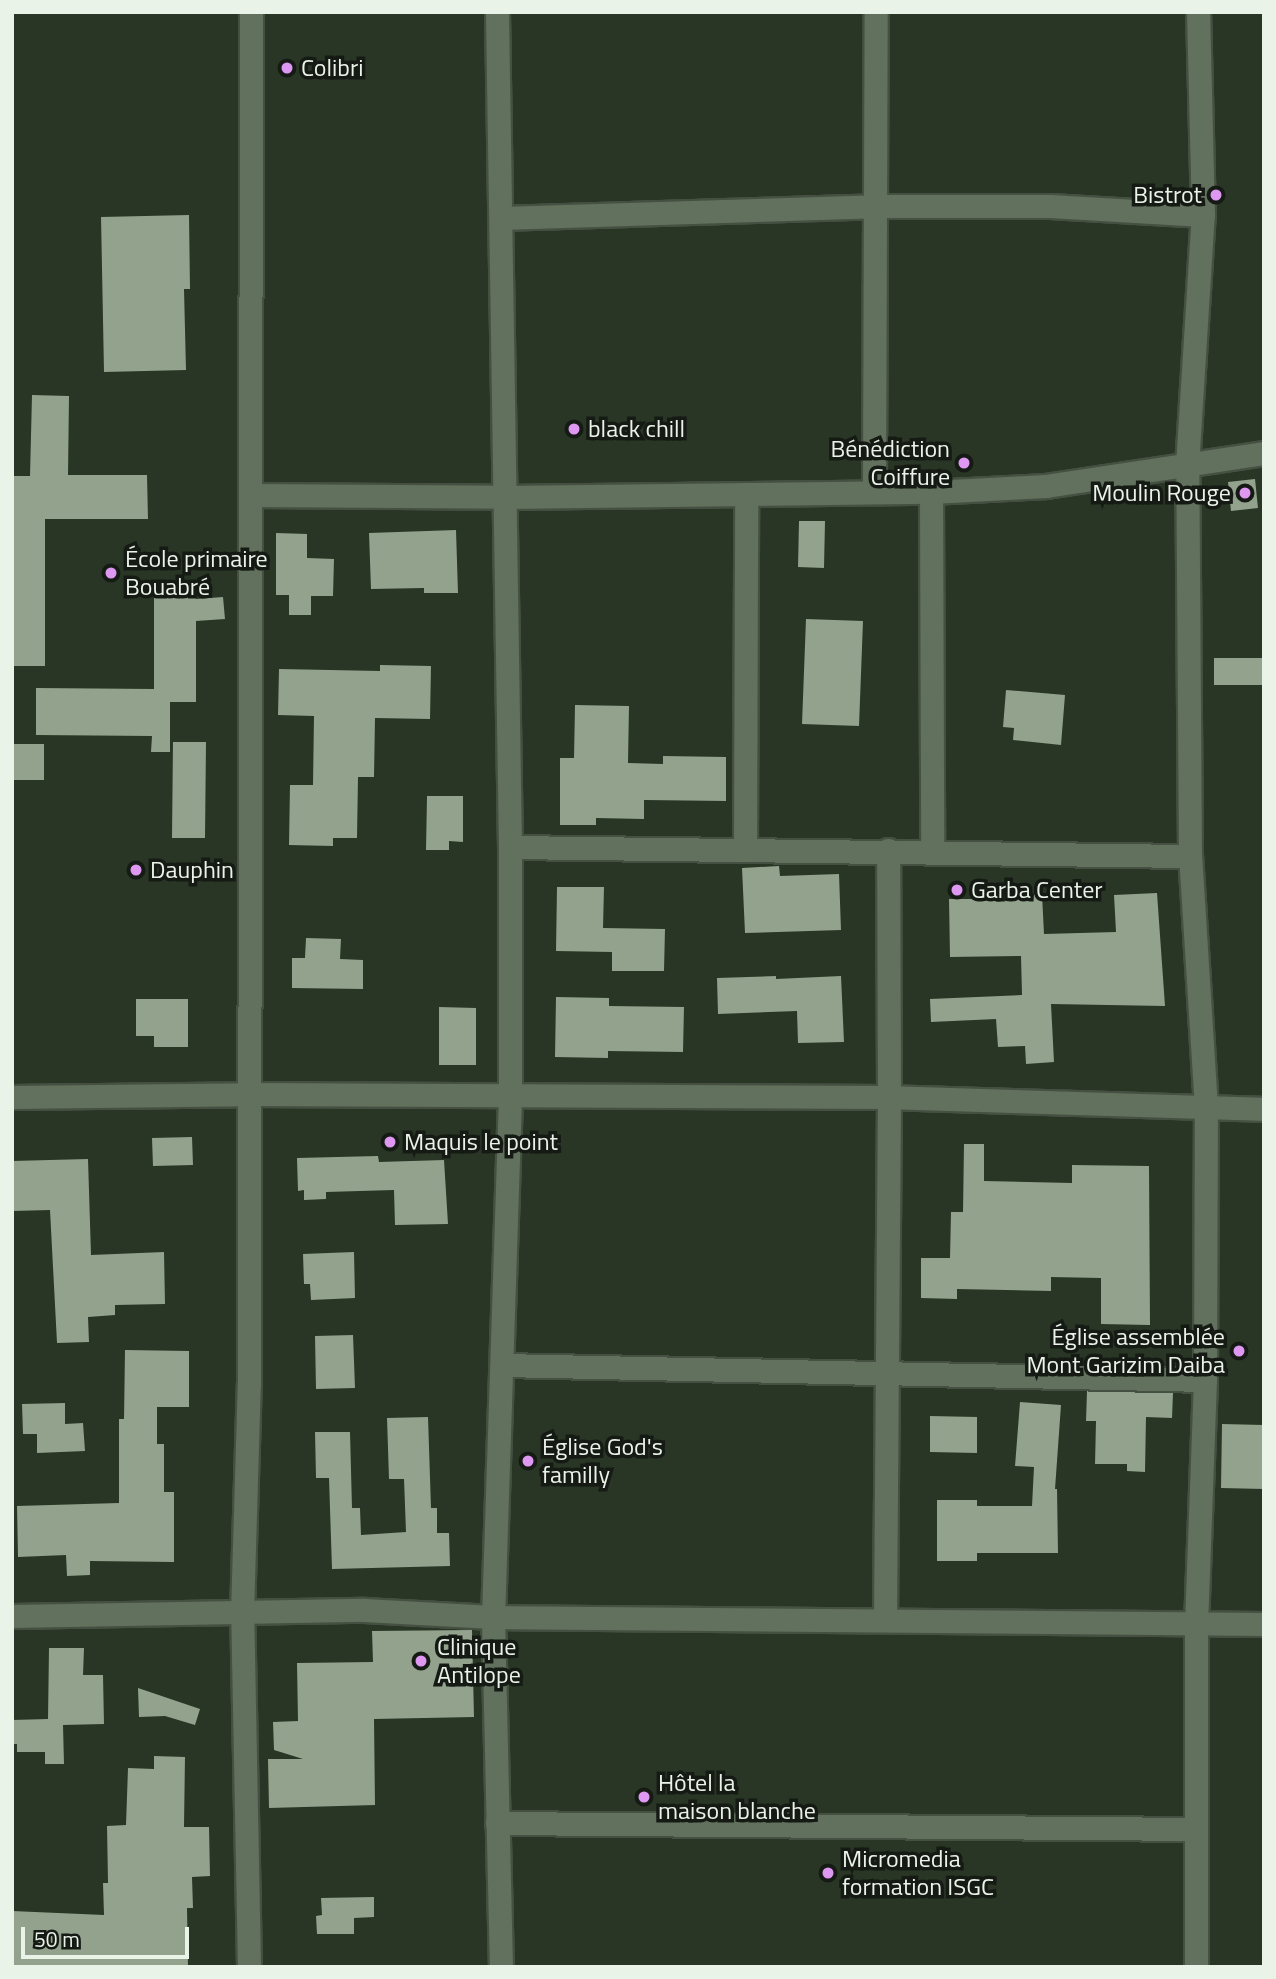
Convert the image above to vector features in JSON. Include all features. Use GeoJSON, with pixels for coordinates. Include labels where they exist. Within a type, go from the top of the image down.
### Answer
{"type":"FeatureCollection","features":[{"type":"Feature","properties":{"kind":"street"},"geometry":{"type":"LineString","coordinates":[[248,1967],[242,1614],[249,1383],[247,1094],[251,12]]}},
{"type":"Feature","properties":{"kind":"street"},"geometry":{"type":"LineString","coordinates":[[496,12],[510,847],[510,1097],[493,1617],[501,1967]]}},
{"type":"Feature","properties":{"kind":"street"},"geometry":{"type":"LineString","coordinates":[[874,492],[876,12]]}},
{"type":"Feature","properties":{"kind":"street"},"geometry":{"type":"LineString","coordinates":[[1196,1967],[1196,1625],[1205,1380],[1206,1108],[1190,856],[1187,466],[1203,215],[1198,12]]}},
{"type":"Feature","properties":{"kind":"street"},"geometry":{"type":"LineString","coordinates":[[501,218],[875,206],[1050,206],[1203,215]]}},
{"type":"Feature","properties":{"kind":"street"},"geometry":{"type":"LineString","coordinates":[[251,495],[506,497],[931,492],[1046,485],[1264,453]]}},
{"type":"Feature","properties":{"kind":"street"},"geometry":{"type":"LineString","coordinates":[[931,492],[932,852]]}},
{"type":"Feature","properties":{"kind":"street"},"geometry":{"type":"LineString","coordinates":[[745,849],[747,495]]}},
{"type":"Feature","properties":{"kind":"street"},"geometry":{"type":"LineString","coordinates":[[510,847],[1190,856]]}},
{"type":"Feature","properties":{"kind":"street"},"geometry":{"type":"LineString","coordinates":[[885,1620],[888,850]]}},
{"type":"Feature","properties":{"kind":"street"},"geometry":{"type":"LineString","coordinates":[[12,1097],[247,1094],[889,1097],[1264,1109]]}},
{"type":"Feature","properties":{"kind":"street"},"geometry":{"type":"LineString","coordinates":[[502,1365],[1205,1380]]}},
{"type":"Feature","properties":{"kind":"street"},"geometry":{"type":"LineString","coordinates":[[12,1616],[364,1610],[493,1617],[1264,1624]]}},
{"type":"Feature","properties":{"kind":"street"},"geometry":{"type":"LineString","coordinates":[[497,1823],[1196,1829]]}},
{"type":"Feature","properties":{"kind":"building"},"geometry":{"type":"Polygon","coordinates":[[[189,215],[190,289],[184,289],[186,370],[104,372],[101,217],[189,215]]]}},
{"type":"Feature","properties":{"kind":"building"},"geometry":{"type":"Polygon","coordinates":[[[32,395],[69,396],[68,475],[147,475],[148,519],[45,519],[45,666],[12,666],[13,476],[30,476],[32,395]]]}},
{"type":"Feature","properties":{"kind":"building"},"geometry":{"type":"Polygon","coordinates":[[[1255,479],[1258,508],[1231,511],[1228,482],[1255,479]]]}},
{"type":"Feature","properties":{"kind":"building"},"geometry":{"type":"Polygon","coordinates":[[[799,521],[825,521],[824,568],[798,567],[799,521]]]}},
{"type":"Feature","properties":{"kind":"building"},"geometry":{"type":"Polygon","coordinates":[[[456,530],[458,593],[424,593],[424,588],[371,589],[369,533],[456,530]]]}},
{"type":"Feature","properties":{"kind":"building"},"geometry":{"type":"Polygon","coordinates":[[[276,533],[307,534],[307,558],[334,559],[333,596],[311,596],[311,615],[289,615],[289,595],[276,595],[276,533]]]}},
{"type":"Feature","properties":{"kind":"building"},"geometry":{"type":"Polygon","coordinates":[[[154,581],[196,581],[196,599],[223,597],[225,619],[196,621],[196,702],[170,702],[170,752],[151,752],[152,736],[36,735],[36,688],[154,689],[154,581]]]}},
{"type":"Feature","properties":{"kind":"building"},"geometry":{"type":"Polygon","coordinates":[[[806,619],[863,621],[859,726],[802,724],[806,619]]]}},
{"type":"Feature","properties":{"kind":"building"},"geometry":{"type":"Polygon","coordinates":[[[1214,658],[1264,658],[1264,685],[1214,685],[1214,658]]]}},
{"type":"Feature","properties":{"kind":"building"},"geometry":{"type":"Polygon","coordinates":[[[380,665],[431,666],[430,719],[375,718],[374,777],[358,777],[357,838],[333,838],[333,846],[289,845],[290,785],[313,785],[314,716],[278,715],[279,669],[380,671],[380,665]]]}},
{"type":"Feature","properties":{"kind":"building"},"geometry":{"type":"Polygon","coordinates":[[[1006,690],[1065,695],[1061,745],[1013,740],[1014,728],[1003,727],[1006,690]]]}},
{"type":"Feature","properties":{"kind":"building"},"geometry":{"type":"Polygon","coordinates":[[[575,705],[629,706],[628,763],[663,764],[663,756],[726,757],[726,801],[644,800],[644,819],[596,818],[596,825],[560,825],[560,758],[574,758],[575,705]]]}},
{"type":"Feature","properties":{"kind":"building"},"geometry":{"type":"Polygon","coordinates":[[[173,742],[206,742],[205,838],[172,838],[173,742]]]}},
{"type":"Feature","properties":{"kind":"building"},"geometry":{"type":"Polygon","coordinates":[[[12,744],[44,744],[44,780],[12,780],[12,744]]]}},
{"type":"Feature","properties":{"kind":"building"},"geometry":{"type":"Polygon","coordinates":[[[427,796],[463,796],[463,842],[449,841],[449,850],[426,850],[427,796]]]}},
{"type":"Feature","properties":{"kind":"building"},"geometry":{"type":"Polygon","coordinates":[[[779,866],[780,876],[839,874],[841,930],[745,933],[742,868],[779,866]]]}},
{"type":"Feature","properties":{"kind":"building"},"geometry":{"type":"Polygon","coordinates":[[[557,887],[604,887],[603,928],[665,929],[664,971],[612,971],[612,952],[556,951],[557,887]]]}},
{"type":"Feature","properties":{"kind":"building"},"geometry":{"type":"Polygon","coordinates":[[[1157,893],[1165,1006],[1051,1004],[1054,1062],[1026,1064],[1025,1046],[998,1047],[996,1019],[931,1022],[930,999],[1022,995],[1021,956],[950,957],[949,899],[993,899],[993,896],[1042,894],[1044,934],[1116,932],[1114,895],[1157,893]]]}},
{"type":"Feature","properties":{"kind":"building"},"geometry":{"type":"Polygon","coordinates":[[[306,938],[341,939],[340,959],[363,960],[363,989],[292,988],[292,958],[305,958],[306,938]]]}},
{"type":"Feature","properties":{"kind":"building"},"geometry":{"type":"Polygon","coordinates":[[[776,976],[776,979],[841,976],[844,1042],[798,1043],[797,1011],[718,1014],[717,978],[776,976]]]}},
{"type":"Feature","properties":{"kind":"building"},"geometry":{"type":"Polygon","coordinates":[[[556,997],[609,998],[609,1006],[684,1007],[683,1052],[608,1051],[608,1058],[555,1057],[556,997]]]}},
{"type":"Feature","properties":{"kind":"building"},"geometry":{"type":"Polygon","coordinates":[[[136,999],[188,999],[188,1047],[154,1047],[154,1036],[136,1036],[136,999]]]}},
{"type":"Feature","properties":{"kind":"building"},"geometry":{"type":"Polygon","coordinates":[[[439,1007],[476,1008],[476,1065],[439,1065],[439,1007]]]}},
{"type":"Feature","properties":{"kind":"building"},"geometry":{"type":"Polygon","coordinates":[[[192,1137],[193,1165],[153,1166],[152,1138],[192,1137]]]}},
{"type":"Feature","properties":{"kind":"building"},"geometry":{"type":"Polygon","coordinates":[[[964,1144],[984,1144],[984,1181],[1072,1183],[1072,1165],[1149,1166],[1150,1325],[1101,1324],[1101,1278],[1051,1277],[1051,1291],[957,1289],[957,1299],[921,1298],[921,1258],[950,1258],[951,1212],[963,1212],[964,1144]]]}},
{"type":"Feature","properties":{"kind":"building"},"geometry":{"type":"Polygon","coordinates":[[[378,1156],[379,1162],[444,1160],[448,1224],[395,1225],[394,1190],[326,1192],[326,1199],[304,1200],[304,1190],[298,1191],[297,1158],[378,1156]]]}},
{"type":"Feature","properties":{"kind":"building"},"geometry":{"type":"Polygon","coordinates":[[[88,1159],[91,1255],[164,1252],[165,1304],[115,1305],[115,1315],[88,1317],[89,1342],[57,1343],[50,1210],[12,1211],[12,1161],[88,1159]]]}},
{"type":"Feature","properties":{"kind":"building"},"geometry":{"type":"Polygon","coordinates":[[[354,1252],[355,1298],[311,1300],[310,1284],[304,1284],[303,1254],[354,1252]]]}},
{"type":"Feature","properties":{"kind":"building"},"geometry":{"type":"Polygon","coordinates":[[[353,1335],[355,1388],[316,1389],[315,1336],[353,1335]]]}},
{"type":"Feature","properties":{"kind":"building"},"geometry":{"type":"Polygon","coordinates":[[[125,1350],[189,1351],[189,1407],[157,1407],[157,1444],[164,1444],[164,1492],[174,1492],[174,1562],[90,1561],[90,1575],[67,1576],[66,1555],[18,1557],[17,1506],[119,1503],[119,1419],[124,1419],[125,1350]]]}},
{"type":"Feature","properties":{"kind":"building"},"geometry":{"type":"Polygon","coordinates":[[[1087,1391],[1173,1393],[1172,1418],[1146,1417],[1145,1472],[1127,1471],[1127,1464],[1095,1464],[1096,1421],[1086,1421],[1087,1391]]]}},
{"type":"Feature","properties":{"kind":"building"},"geometry":{"type":"Polygon","coordinates":[[[1020,1402],[1061,1405],[1055,1489],[1058,1553],[977,1553],[977,1561],[937,1561],[937,1500],[977,1500],[977,1506],[1032,1506],[1034,1467],[1015,1466],[1020,1402]]]}},
{"type":"Feature","properties":{"kind":"building"},"geometry":{"type":"Polygon","coordinates":[[[65,1403],[65,1424],[83,1423],[85,1451],[37,1453],[37,1434],[23,1434],[22,1404],[65,1403]]]}},
{"type":"Feature","properties":{"kind":"building"},"geometry":{"type":"Polygon","coordinates":[[[930,1416],[977,1417],[977,1453],[930,1452],[930,1416]]]}},
{"type":"Feature","properties":{"kind":"building"},"geometry":{"type":"Polygon","coordinates":[[[428,1417],[431,1508],[437,1508],[437,1533],[449,1533],[450,1566],[332,1569],[329,1478],[316,1478],[315,1432],[350,1432],[352,1508],[360,1508],[361,1535],[406,1532],[404,1479],[389,1479],[387,1418],[428,1417]]]}},
{"type":"Feature","properties":{"kind":"building"},"geometry":{"type":"Polygon","coordinates":[[[1222,1424],[1264,1425],[1264,1489],[1221,1488],[1222,1424]]]}},
{"type":"Feature","properties":{"kind":"building"},"geometry":{"type":"Polygon","coordinates":[[[472,1630],[474,1717],[374,1719],[375,1805],[269,1808],[268,1759],[303,1759],[274,1750],[273,1722],[298,1721],[297,1663],[373,1662],[372,1631],[472,1630]]]}},
{"type":"Feature","properties":{"kind":"building"},"geometry":{"type":"Polygon","coordinates":[[[49,1648],[84,1648],[83,1675],[103,1675],[104,1724],[63,1725],[64,1764],[45,1764],[45,1752],[17,1752],[17,1744],[12,1744],[12,1720],[48,1719],[49,1648]]]}},
{"type":"Feature","properties":{"kind":"building"},"geometry":{"type":"Polygon","coordinates":[[[138,1688],[200,1709],[195,1725],[165,1716],[139,1717],[138,1688]]]}},
{"type":"Feature","properties":{"kind":"building"},"geometry":{"type":"Polygon","coordinates":[[[154,1756],[185,1757],[184,1827],[209,1827],[210,1876],[192,1877],[193,1908],[187,1908],[188,1967],[12,1967],[12,1911],[104,1915],[103,1883],[108,1883],[107,1826],[126,1825],[128,1768],[154,1769],[154,1756]]]}},
{"type":"Feature","properties":{"kind":"building"},"geometry":{"type":"Polygon","coordinates":[[[374,1897],[374,1917],[354,1918],[354,1934],[317,1934],[316,1916],[322,1915],[321,1898],[374,1897]]]}},
{"type":"Feature","properties":{"kind":"place","name":"Colibri"},"geometry":{"type":"Point","coordinates":[287,68]}},
{"type":"Feature","properties":{"kind":"place","name":"Bistrot"},"geometry":{"type":"Point","coordinates":[1216,195]}},
{"type":"Feature","properties":{"kind":"place","name":"black chill"},"geometry":{"type":"Point","coordinates":[574,429]}},
{"type":"Feature","properties":{"kind":"place","name":"Bénédiction Coiffure"},"geometry":{"type":"Point","coordinates":[964,463]}},
{"type":"Feature","properties":{"kind":"place","name":"Moulin Rouge"},"geometry":{"type":"Point","coordinates":[1245,493]}},
{"type":"Feature","properties":{"kind":"place","name":"École primaire Bouabré"},"geometry":{"type":"Point","coordinates":[111,573]}},
{"type":"Feature","properties":{"kind":"place","name":"Dauphin"},"geometry":{"type":"Point","coordinates":[136,870]}},
{"type":"Feature","properties":{"kind":"place","name":"Garba Center"},"geometry":{"type":"Point","coordinates":[957,890]}},
{"type":"Feature","properties":{"kind":"place","name":"Maquis le point"},"geometry":{"type":"Point","coordinates":[390,1142]}},
{"type":"Feature","properties":{"kind":"place","name":"Église assemblée Mont Garizim Daiba"},"geometry":{"type":"Point","coordinates":[1239,1351]}},
{"type":"Feature","properties":{"kind":"place","name":"Église God's familly"},"geometry":{"type":"Point","coordinates":[528,1461]}},
{"type":"Feature","properties":{"kind":"place","name":"Clinique Antilope"},"geometry":{"type":"Point","coordinates":[421,1661]}},
{"type":"Feature","properties":{"kind":"place","name":"Hôtel la maison blanche"},"geometry":{"type":"Point","coordinates":[644,1797]}},
{"type":"Feature","properties":{"kind":"place","name":"Micromedia formation ISGC"},"geometry":{"type":"Point","coordinates":[828,1873]}}]}
